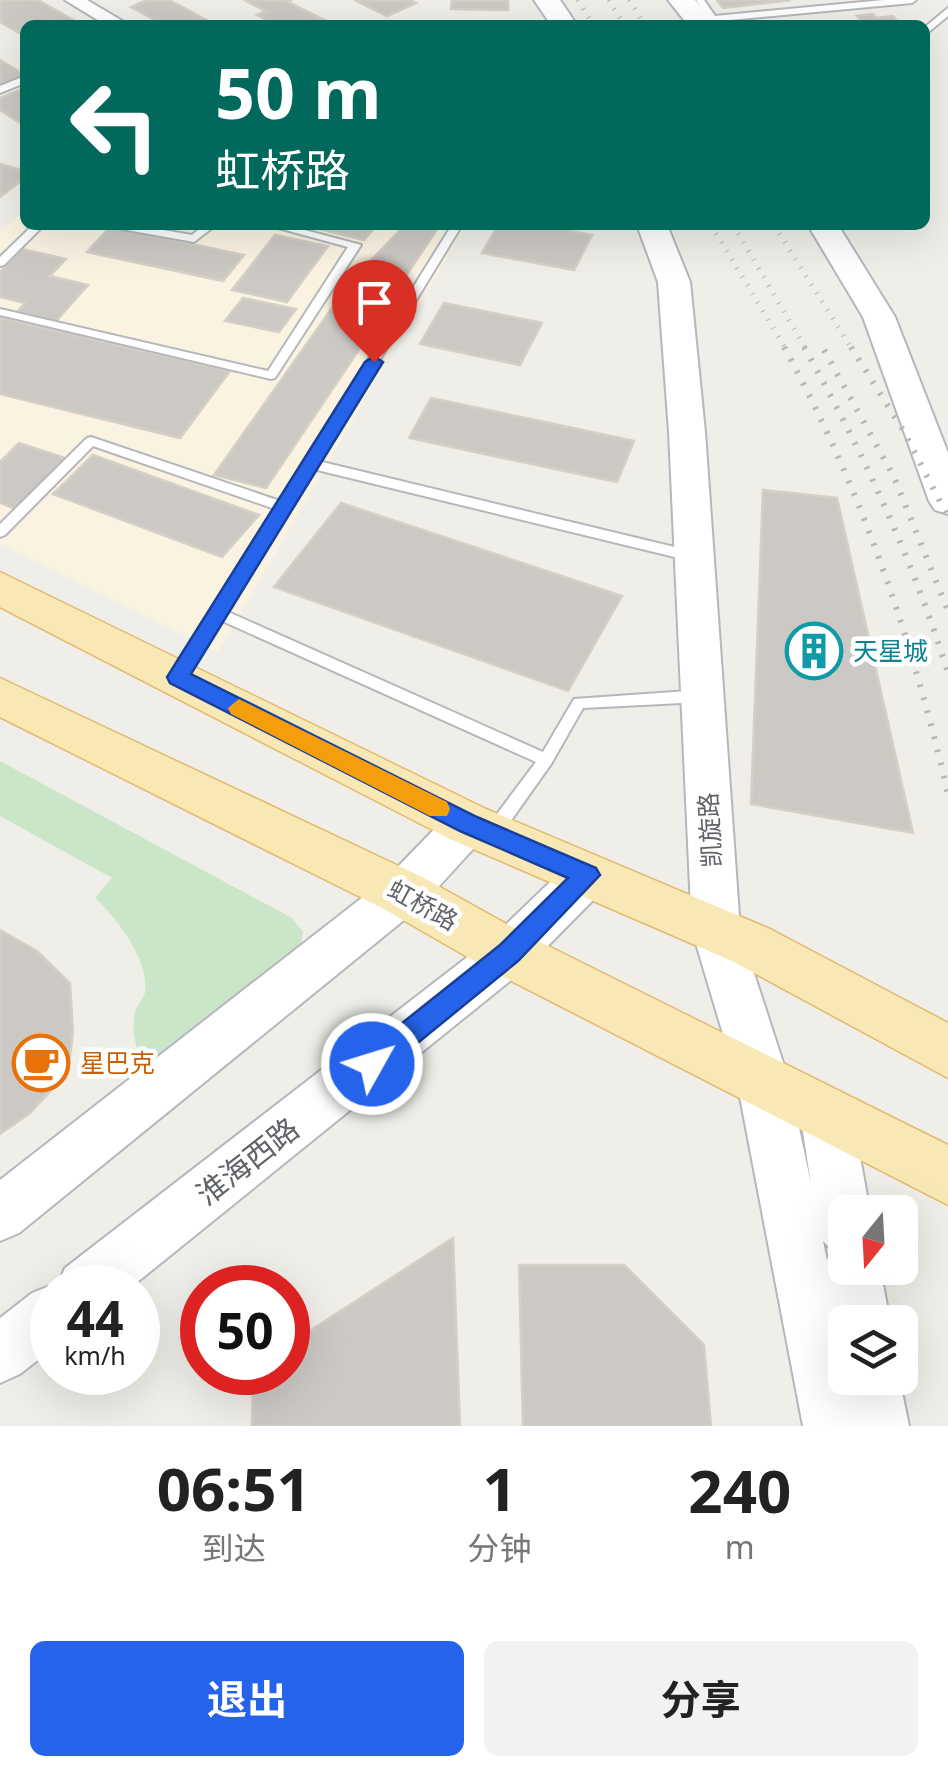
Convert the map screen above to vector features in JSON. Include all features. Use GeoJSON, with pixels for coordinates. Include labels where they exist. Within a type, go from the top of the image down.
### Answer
{"type":"FeatureCollection","features":[{"type":"Feature","properties":{"kind":"main road"},"geometry":{"type":"LineString","coordinates":[[0,588],[480,829],[751,945],[948,1052]]}},
{"type":"Feature","properties":{"kind":"main road","name":"虹桥路"},"geometry":{"type":"LineString","coordinates":[[0,696],[403,893],[509,953],[948,1176]]}},
{"type":"Feature","properties":{"kind":"street"},"geometry":{"type":"LineString","coordinates":[[74,0],[111,20]]}},
{"type":"Feature","properties":{"kind":"street"},"geometry":{"type":"LineString","coordinates":[[681,0],[707,20]]}},
{"type":"Feature","properties":{"kind":"street","name":"凯旋路"},"geometry":{"type":"LineString","coordinates":[[654,230],[674,282],[716,930],[763,1081],[832,1426]]}},
{"type":"Feature","properties":{"kind":"street"},"geometry":{"type":"LineString","coordinates":[[826,230],[879,318],[948,501]]}},
{"type":"Feature","properties":{"kind":"street"},"geometry":{"type":"LineString","coordinates":[[0,1214],[480,829]]}},
{"type":"Feature","properties":{"kind":"street","name":"淮海西路"},"geometry":{"type":"LineString","coordinates":[[114,1265],[509,953],[588,875]]}},
{"type":"Feature","properties":{"kind":"street"},"geometry":{"type":"LineString","coordinates":[[826,1113],[840,1195]]}},
{"type":"Feature","properties":{"kind":"street"},"geometry":{"type":"LineString","coordinates":[[0,1354],[30,1330]]}},
{"type":"Feature","properties":{"kind":"street"},"geometry":{"type":"LineString","coordinates":[[873,1395],[879,1426]]}},
{"type":"Feature","properties":{"kind":"lane"},"geometry":{"type":"LineString","coordinates":[[733,20],[912,0]]}},
{"type":"Feature","properties":{"kind":"lane"},"geometry":{"type":"LineString","coordinates":[[806,10],[813,20]]}},
{"type":"Feature","properties":{"kind":"lane"},"geometry":{"type":"LineString","coordinates":[[0,263],[34,230]]}},
{"type":"Feature","properties":{"kind":"lane"},"geometry":{"type":"LineString","coordinates":[[144,230],[194,239],[205,230]]}},
{"type":"Feature","properties":{"kind":"lane"},"geometry":{"type":"LineString","coordinates":[[0,312],[272,375],[355,245],[293,230]]}},
{"type":"Feature","properties":{"kind":"lane"},"geometry":{"type":"LineString","coordinates":[[178,677],[454,230]]}},
{"type":"Feature","properties":{"kind":"lane"},"geometry":{"type":"LineString","coordinates":[[0,532],[92,441],[284,507]]}},
{"type":"Feature","properties":{"kind":"lane"},"geometry":{"type":"LineString","coordinates":[[311,464],[694,557]]}},
{"type":"Feature","properties":{"kind":"lane"},"geometry":{"type":"LineString","coordinates":[[217,613],[546,760]]}},
{"type":"Feature","properties":{"kind":"lane"},"geometry":{"type":"LineString","coordinates":[[480,829],[546,760],[579,703],[702,696]]}},
{"type":"Feature","properties":{"kind":"shaded area"},"geometry":{"type":"Polygon","coordinates":[[[20,215],[20,230],[463,230],[218,652],[0,543],[0,231],[20,215]]]}},
{"type":"Feature","properties":{"kind":"green space"},"geometry":{"type":"Polygon","coordinates":[[[0,761],[292,918],[303,932],[297,968],[158,1074],[145,1062],[135,1040],[135,1013],[145,992],[142,967],[121,928],[95,898],[112,878],[0,816],[0,761]]]}},
{"type":"Feature","properties":{"kind":"building"},"geometry":{"type":"Polygon","coordinates":[[[0,0],[38,0],[73,20],[20,20],[20,33],[0,22],[0,0]]]}},
{"type":"Feature","properties":{"kind":"building"},"geometry":{"type":"Polygon","coordinates":[[[147,0],[169,0],[207,20],[155,20],[131,7],[147,0]]]}},
{"type":"Feature","properties":{"kind":"building"},"geometry":{"type":"Polygon","coordinates":[[[244,0],[292,0],[288,2],[325,20],[267,20],[257,15],[266,11],[244,0]]]}},
{"type":"Feature","properties":{"kind":"building"},"geometry":{"type":"Polygon","coordinates":[[[354,0],[410,0],[416,3],[387,16],[354,0]]]}},
{"type":"Feature","properties":{"kind":"building"},"geometry":{"type":"Polygon","coordinates":[[[452,0],[508,0],[508,10],[451,9],[452,0]]]}},
{"type":"Feature","properties":{"kind":"building"},"geometry":{"type":"Polygon","coordinates":[[[717,0],[791,0],[723,8],[717,0]]]}},
{"type":"Feature","properties":{"kind":"building"},"geometry":{"type":"Polygon","coordinates":[[[857,16],[893,16],[896,20],[861,20],[857,16]]]}},
{"type":"Feature","properties":{"kind":"building"},"geometry":{"type":"Polygon","coordinates":[[[0,60],[20,72],[20,77],[0,85],[0,60]]]}},
{"type":"Feature","properties":{"kind":"building"},"geometry":{"type":"Polygon","coordinates":[[[20,90],[20,123],[0,110],[0,98],[20,90]]]}},
{"type":"Feature","properties":{"kind":"building"},"geometry":{"type":"Polygon","coordinates":[[[0,164],[20,170],[20,182],[0,197],[0,164]]]}},
{"type":"Feature","properties":{"kind":"building"},"geometry":{"type":"Polygon","coordinates":[[[107,230],[124,230],[244,255],[223,281],[87,252],[107,230]]]}},
{"type":"Feature","properties":{"kind":"building"},"geometry":{"type":"Polygon","coordinates":[[[323,230],[373,230],[364,240],[323,230]]]}},
{"type":"Feature","properties":{"kind":"building"},"geometry":{"type":"Polygon","coordinates":[[[400,230],[437,230],[395,292],[350,282],[400,230]]]}},
{"type":"Feature","properties":{"kind":"building"},"geometry":{"type":"Polygon","coordinates":[[[495,230],[564,230],[592,235],[574,270],[482,253],[495,230]]]}},
{"type":"Feature","properties":{"kind":"building"},"geometry":{"type":"Polygon","coordinates":[[[275,235],[328,246],[287,302],[232,290],[275,235]]]}},
{"type":"Feature","properties":{"kind":"building"},"geometry":{"type":"Polygon","coordinates":[[[22,249],[66,259],[50,276],[88,285],[56,321],[17,312],[25,303],[0,297],[0,272],[22,249]]]}},
{"type":"Feature","properties":{"kind":"building"},"geometry":{"type":"Polygon","coordinates":[[[344,291],[391,302],[266,488],[214,475],[344,291]]]}},
{"type":"Feature","properties":{"kind":"building"},"geometry":{"type":"Polygon","coordinates":[[[243,298],[296,309],[279,332],[225,321],[243,298]]]}},
{"type":"Feature","properties":{"kind":"building"},"geometry":{"type":"Polygon","coordinates":[[[444,303],[542,323],[520,365],[420,344],[444,303]]]}},
{"type":"Feature","properties":{"kind":"building"},"geometry":{"type":"Polygon","coordinates":[[[0,318],[230,371],[180,438],[0,394],[0,318]]]}},
{"type":"Feature","properties":{"kind":"building"},"geometry":{"type":"Polygon","coordinates":[[[431,398],[634,441],[617,482],[409,438],[431,398]]]}},
{"type":"Feature","properties":{"kind":"building"},"geometry":{"type":"Polygon","coordinates":[[[19,443],[65,458],[16,509],[0,503],[0,462],[19,443]]]}},
{"type":"Feature","properties":{"kind":"building"},"geometry":{"type":"Polygon","coordinates":[[[93,455],[259,515],[222,557],[53,494],[93,455]]]}},
{"type":"Feature","properties":{"kind":"building","name":"天星城"},"geometry":{"type":"Polygon","coordinates":[[[763,490],[837,498],[913,833],[751,804],[763,490]]]}},
{"type":"Feature","properties":{"kind":"building"},"geometry":{"type":"Polygon","coordinates":[[[341,503],[622,596],[568,691],[274,587],[341,503]]]}},
{"type":"Feature","properties":{"kind":"building"},"geometry":{"type":"Polygon","coordinates":[[[0,930],[37,951],[70,983],[73,1032],[68,1072],[30,1113],[0,1134],[0,930]]]}},
{"type":"Feature","properties":{"kind":"building"},"geometry":{"type":"Polygon","coordinates":[[[453,1238],[460,1426],[252,1426],[253,1395],[310,1395],[310,1331],[453,1238]]]}},
{"type":"Feature","properties":{"kind":"building"},"geometry":{"type":"Polygon","coordinates":[[[519,1265],[624,1265],[704,1345],[711,1426],[523,1426],[519,1265]]]}},
{"type":"Feature","properties":{"kind":"railway"},"geometry":{"type":"LineString","coordinates":[[578,0],[590,20]]}},
{"type":"Feature","properties":{"kind":"railway"},"geometry":{"type":"LineString","coordinates":[[609,0],[621,20]]}},
{"type":"Feature","properties":{"kind":"railway"},"geometry":{"type":"LineString","coordinates":[[629,0],[642,20]]}},
{"type":"Feature","properties":{"kind":"railway"},"geometry":{"type":"LineString","coordinates":[[714,230],[786,349]]}},
{"type":"Feature","properties":{"kind":"railway"},"geometry":{"type":"LineString","coordinates":[[736,230],[806,349]]}},
{"type":"Feature","properties":{"kind":"railway"},"geometry":{"type":"LineString","coordinates":[[777,230],[852,349]]}},
{"type":"Feature","properties":{"kind":"railway"},"geometry":{"type":"LineString","coordinates":[[784,347],[837,454],[881,565],[918,678],[948,794]]}},
{"type":"Feature","properties":{"kind":"railway"},"geometry":{"type":"LineString","coordinates":[[804,347],[885,506],[948,673]]}},
{"type":"Feature","properties":{"kind":"railway"},"geometry":{"type":"LineString","coordinates":[[851,347],[903,430],[948,517]]}},
{"type":"Feature","properties":{"kind":"railway"},"geometry":{"type":"LineString","coordinates":[[824,350],[894,477],[948,611]]}},
{"type":"Feature","properties":{"kind":"slow traffic"},"geometry":{"type":"LineString","coordinates":[[239,708],[438,809]]}},
{"type":"Feature","properties":{"kind":"place","name":"天星城"},"geometry":{"type":"Point","coordinates":[814,651]}},
{"type":"Feature","properties":{"kind":"place","name":"星巴克"},"geometry":{"type":"Point","coordinates":[41,1063]}},
{"type":"Feature","properties":{"kind":"route"},"geometry":{"type":"LineString","coordinates":[[372,1064],[509,953],[588,875],[468,824],[178,677],[374,362]]}}]}
